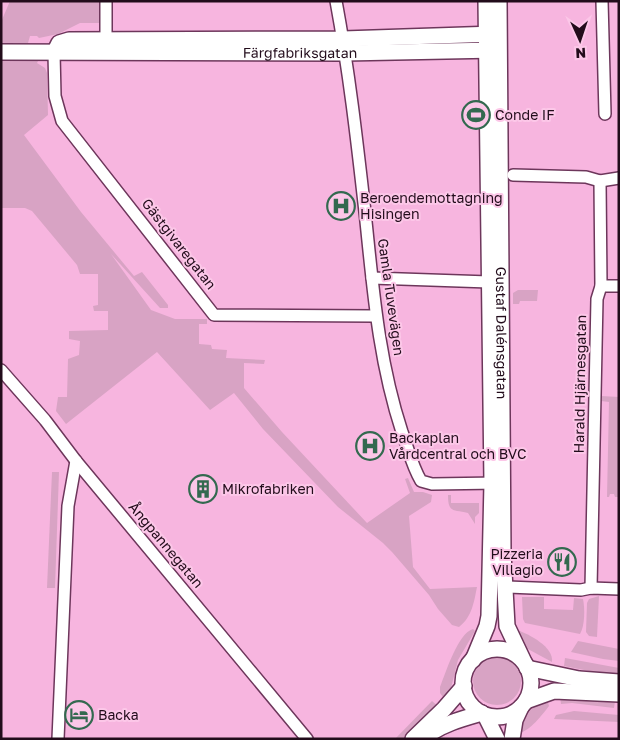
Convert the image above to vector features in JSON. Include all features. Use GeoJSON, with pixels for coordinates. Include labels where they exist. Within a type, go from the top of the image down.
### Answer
{"type":"FeatureCollection","features":[{"type":"Feature","properties":{"kind":"street"},"geometry":{"type":"LineString","coordinates":[[102,46],[106,1]]}},
{"type":"Feature","properties":{"kind":"street","name":"Gamla Tuvevägen"},"geometry":{"type":"LineString","coordinates":[[336,1],[344,46],[375,316],[381,352],[398,420],[416,472],[421,481],[438,484],[497,483]]}},
{"type":"Feature","properties":{"kind":"street","name":"Gustaf Dalénsgatan"},"geometry":{"type":"LineString","coordinates":[[486,1],[493,34]]}},
{"type":"Feature","properties":{"kind":"street","name":"Gustaf Dalénsgatan"},"geometry":{"type":"LineString","coordinates":[[499,1],[493,34],[490,282],[497,483],[507,626],[526,665]]}},
{"type":"Feature","properties":{"kind":"street"},"geometry":{"type":"LineString","coordinates":[[602,1],[605,114]]}},
{"type":"Feature","properties":{"kind":"street","name":"Färgfabriksgatan"},"geometry":{"type":"LineString","coordinates":[[344,46],[493,34]]}},
{"type":"Feature","properties":{"kind":"street","name":"Färgfabriksgatan"},"geometry":{"type":"LineString","coordinates":[[54,53],[59,43],[69,40],[102,46],[344,46],[493,50]]}},
{"type":"Feature","properties":{"kind":"street","name":"Gustaf Dalénsgatan"},"geometry":{"type":"LineString","coordinates":[[473,660],[487,626],[489,616],[497,483],[501,292],[493,50]]}},
{"type":"Feature","properties":{"kind":"street"},"geometry":{"type":"LineString","coordinates":[[4,52],[54,53]]}},
{"type":"Feature","properties":{"kind":"street","name":"Gästgivaregatan"},"geometry":{"type":"LineString","coordinates":[[54,53],[55,96],[62,121],[214,314],[375,316]]}},
{"type":"Feature","properties":{"kind":"street"},"geometry":{"type":"LineString","coordinates":[[513,175],[586,177],[600,181],[619,178]]}},
{"type":"Feature","properties":{"kind":"street","name":"Harald Hjärnesgatan"},"geometry":{"type":"LineString","coordinates":[[592,588],[597,299],[601,286],[600,181]]}},
{"type":"Feature","properties":{"kind":"street"},"geometry":{"type":"LineString","coordinates":[[372,278],[490,282],[501,292]]}},
{"type":"Feature","properties":{"kind":"street"},"geometry":{"type":"LineString","coordinates":[[601,286],[619,286]]}},
{"type":"Feature","properties":{"kind":"street","name":"Ångpannegatan"},"geometry":{"type":"LineString","coordinates":[[1,370],[307,739]]}},
{"type":"Feature","properties":{"kind":"street"},"geometry":{"type":"LineString","coordinates":[[58,739],[68,506],[76,461]]}},
{"type":"Feature","properties":{"kind":"street"},"geometry":{"type":"LineString","coordinates":[[505,588],[619,589]]}},
{"type":"Feature","properties":{"kind":"street"},"geometry":{"type":"LineString","coordinates":[[497,739],[483,714],[468,700],[464,686],[465,672],[473,660],[486,651],[501,649],[516,654],[526,665],[531,677],[531,686],[515,720],[512,739]]}},
{"type":"Feature","properties":{"kind":"street"},"geometry":{"type":"LineString","coordinates":[[526,665],[579,679],[619,682]]}},
{"type":"Feature","properties":{"kind":"street"},"geometry":{"type":"LineString","coordinates":[[413,739],[444,709],[464,686]]}},
{"type":"Feature","properties":{"kind":"street"},"geometry":{"type":"LineString","coordinates":[[423,739],[439,727],[452,721],[483,714],[502,716],[512,713],[523,704],[554,691],[619,694]]}},
{"type":"Feature","properties":{"kind":"shaded area"},"geometry":{"type":"Polygon","coordinates":[[[10,1],[101,1],[103,23],[80,23],[58,34],[39,38],[37,36],[30,36],[28,43],[38,61],[37,63],[45,68],[47,73],[48,115],[24,135],[81,212],[134,276],[142,272],[168,305],[168,308],[160,308],[111,254],[151,310],[175,319],[207,319],[207,324],[199,324],[199,344],[211,345],[212,349],[227,350],[226,358],[265,360],[264,364],[244,363],[244,388],[282,432],[367,523],[410,493],[405,479],[408,478],[414,492],[432,495],[431,502],[409,516],[413,567],[430,589],[477,587],[470,614],[459,627],[452,625],[392,552],[338,507],[263,429],[234,393],[210,410],[157,352],[66,424],[56,411],[58,397],[67,397],[68,359],[79,355],[80,341],[69,339],[69,331],[108,330],[108,311],[94,311],[93,306],[98,305],[98,274],[80,274],[77,265],[32,211],[25,208],[1,208],[1,22],[10,1]]]}},
{"type":"Feature","properties":{"kind":"shaded area"},"geometry":{"type":"Polygon","coordinates":[[[518,290],[538,290],[537,301],[520,301],[519,304],[513,304],[513,293],[518,290]]]}},
{"type":"Feature","properties":{"kind":"shaded area"},"geometry":{"type":"Polygon","coordinates":[[[601,396],[619,397],[619,497],[610,494],[607,497],[609,402],[601,401],[601,396]]]}},
{"type":"Feature","properties":{"kind":"shaded area"},"geometry":{"type":"Polygon","coordinates":[[[52,472],[59,472],[55,588],[47,588],[52,472]]]}},
{"type":"Feature","properties":{"kind":"shaded area"},"geometry":{"type":"Polygon","coordinates":[[[448,495],[451,495],[451,503],[479,503],[479,513],[475,517],[475,524],[468,513],[451,508],[448,495]]]}},
{"type":"Feature","properties":{"kind":"shaded area"},"geometry":{"type":"Polygon","coordinates":[[[599,596],[597,637],[589,636],[586,632],[587,603],[589,599],[599,596]]]}},
{"type":"Feature","properties":{"kind":"shaded area"},"geometry":{"type":"Polygon","coordinates":[[[522,597],[544,597],[544,609],[573,610],[574,598],[583,599],[584,617],[580,634],[525,623],[523,619],[522,597]]]}},
{"type":"Feature","properties":{"kind":"shaded area"},"geometry":{"type":"Polygon","coordinates":[[[473,629],[475,631],[458,660],[451,688],[445,700],[440,693],[440,687],[449,663],[462,638],[473,629]]]}},
{"type":"Feature","properties":{"kind":"shaded area"},"geometry":{"type":"Polygon","coordinates":[[[517,630],[545,646],[552,656],[552,662],[526,648],[517,630]]]}},
{"type":"Feature","properties":{"kind":"shaded area"},"geometry":{"type":"Polygon","coordinates":[[[578,641],[619,649],[619,661],[571,652],[578,641]]]}},
{"type":"Feature","properties":{"kind":"shaded area"},"geometry":{"type":"Polygon","coordinates":[[[497,657],[506,659],[514,664],[519,672],[521,681],[519,690],[514,698],[506,703],[497,705],[488,703],[480,698],[475,690],[473,681],[475,672],[480,664],[488,659],[497,657]]]}},
{"type":"Feature","properties":{"kind":"shaded area"},"geometry":{"type":"Polygon","coordinates":[[[565,658],[619,668],[619,677],[564,666],[565,658]]]}},
{"type":"Feature","properties":{"kind":"shaded area"},"geometry":{"type":"Polygon","coordinates":[[[560,696],[615,701],[614,708],[572,703],[561,704],[560,696]]]}},
{"type":"Feature","properties":{"kind":"shaded area"},"geometry":{"type":"Polygon","coordinates":[[[547,699],[549,706],[543,714],[531,726],[519,733],[528,712],[547,699]]]}},
{"type":"Feature","properties":{"kind":"shaded area"},"geometry":{"type":"Polygon","coordinates":[[[432,701],[440,708],[408,739],[395,739],[432,701]]]}},
{"type":"Feature","properties":{"kind":"shaded area"},"geometry":{"type":"Polygon","coordinates":[[[574,711],[619,715],[619,722],[554,719],[556,715],[574,711]]]}},
{"type":"Feature","properties":{"kind":"place","name":"Conde IF"},"geometry":{"type":"Point","coordinates":[476,115]}},
{"type":"Feature","properties":{"kind":"place","name":"Beroendemottagning Hisingen"},"geometry":{"type":"Point","coordinates":[341,206]}},
{"type":"Feature","properties":{"kind":"place","name":"Backaplan Vårdcentral och BVC"},"geometry":{"type":"Point","coordinates":[370,446]}},
{"type":"Feature","properties":{"kind":"place","name":"Mikrofabriken"},"geometry":{"type":"Point","coordinates":[203,489]}},
{"type":"Feature","properties":{"kind":"place","name":"Pizzeria Villagio"},"geometry":{"type":"Point","coordinates":[562,562]}},
{"type":"Feature","properties":{"kind":"place","name":"Backa"},"geometry":{"type":"Point","coordinates":[79,715]}}]}
